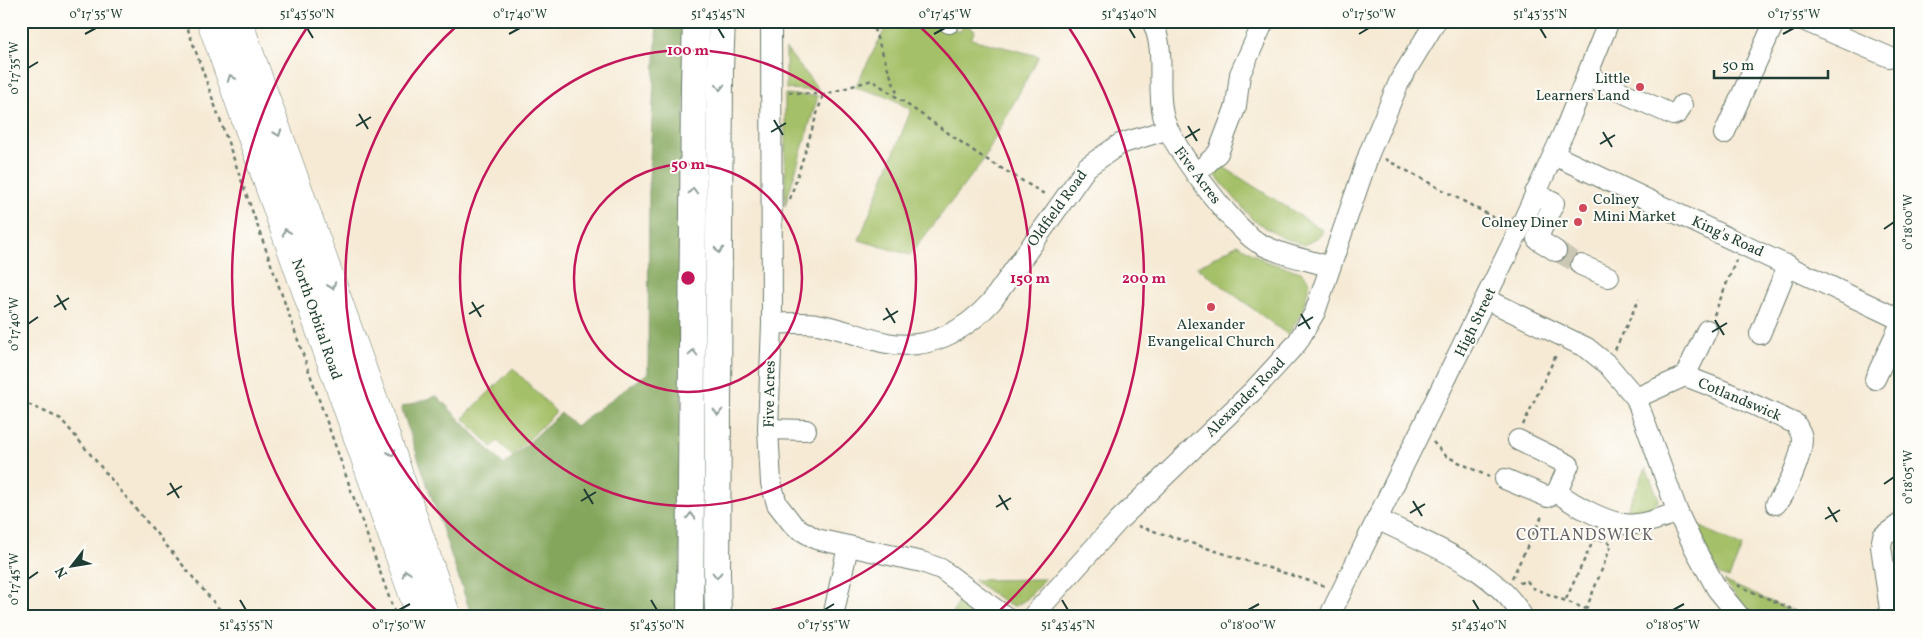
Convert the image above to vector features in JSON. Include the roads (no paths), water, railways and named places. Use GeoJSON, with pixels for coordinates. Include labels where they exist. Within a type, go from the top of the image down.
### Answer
{"type":"FeatureCollection","features":[{"type":"Feature","properties":{"kind":"highway","name":"North Orbital Road"},"geometry":{"type":"LineString","coordinates":[[211,21],[421,617]]}},
{"type":"Feature","properties":{"kind":"highway","name":"North Orbital Road"},"geometry":{"type":"LineString","coordinates":[[238,21],[376,407],[447,617]]}},
{"type":"Feature","properties":{"kind":"main road"},"geometry":{"type":"LineString","coordinates":[[690,617],[696,21]]}},
{"type":"Feature","properties":{"kind":"main road"},"geometry":{"type":"LineString","coordinates":[[718,617],[720,69],[722,21]]}},
{"type":"Feature","properties":{"kind":"street","name":"Five Acres"},"geometry":{"type":"LineString","coordinates":[[771,21],[772,324],[768,428],[771,483],[777,504],[794,526],[816,539],[922,562],[941,569],[1006,617]]}},
{"type":"Feature","properties":{"kind":"street","name":"Five Acres"},"geometry":{"type":"LineString","coordinates":[[1152,21],[1160,43],[1162,108],[1166,130],[1176,148],[1230,216],[1257,242],[1272,249],[1330,267]]}},
{"type":"Feature","properties":{"kind":"street"},"geometry":{"type":"LineString","coordinates":[[1196,174],[1218,153],[1236,106],[1240,74],[1264,21]]}},
{"type":"Feature","properties":{"kind":"street","name":"Alexander Road"},"geometry":{"type":"LineString","coordinates":[[1032,617],[1119,520],[1282,361],[1297,343],[1315,312],[1370,151],[1400,80],[1436,21]]}},
{"type":"Feature","properties":{"kind":"street","name":"High Street"},"geometry":{"type":"LineString","coordinates":[[1329,617],[1519,230],[1554,154],[1609,21]]}},
{"type":"Feature","properties":{"kind":"street"},"geometry":{"type":"LineString","coordinates":[[1724,134],[1775,21]]}},
{"type":"Feature","properties":{"kind":"street"},"geometry":{"type":"LineString","coordinates":[[1805,21],[1889,57]]}},
{"type":"Feature","properties":{"kind":"street"},"geometry":{"type":"LineString","coordinates":[[1586,76],[1673,115],[1678,113],[1682,105]]}},
{"type":"Feature","properties":{"kind":"street","name":"Oldfield Road"},"geometry":{"type":"LineString","coordinates":[[772,324],[798,322],[818,324],[889,343],[914,344],[948,336],[976,318],[992,301],[1087,167],[1120,144],[1166,130]]}},
{"type":"Feature","properties":{"kind":"street","name":"King's Road"},"geometry":{"type":"LineString","coordinates":[[1554,154],[1743,243],[1901,321]]}},
{"type":"Feature","properties":{"kind":"street"},"geometry":{"type":"LineString","coordinates":[[1535,193],[1554,203],[1537,239],[1556,251]]}},
{"type":"Feature","properties":{"kind":"street"},"geometry":{"type":"LineString","coordinates":[[1582,264],[1609,277]]}},
{"type":"Feature","properties":{"kind":"street"},"geometry":{"type":"LineString","coordinates":[[1760,334],[1788,265]]}},
{"type":"Feature","properties":{"kind":"street"},"geometry":{"type":"LineString","coordinates":[[1486,299],[1587,348],[1608,365],[1636,398],[1678,513],[1708,573],[1740,617]]}},
{"type":"Feature","properties":{"kind":"street"},"geometry":{"type":"LineString","coordinates":[[1875,379],[1901,321]]}},
{"type":"Feature","properties":{"kind":"street","name":"Cotlandswick"},"geometry":{"type":"LineString","coordinates":[[1636,398],[1685,376],[1708,330]]}},
{"type":"Feature","properties":{"kind":"street","name":"Cotlandswick"},"geometry":{"type":"LineString","coordinates":[[1685,376],[1786,418],[1800,430],[1802,438],[1788,488],[1776,504]]}},
{"type":"Feature","properties":{"kind":"street"},"geometry":{"type":"LineString","coordinates":[[354,426],[362,416],[376,407]]}},
{"type":"Feature","properties":{"kind":"street"},"geometry":{"type":"LineString","coordinates":[[768,428],[806,430]]}},
{"type":"Feature","properties":{"kind":"street"},"geometry":{"type":"LineString","coordinates":[[1518,440],[1569,465],[1552,494]]}},
{"type":"Feature","properties":{"kind":"street"},"geometry":{"type":"LineString","coordinates":[[1505,478],[1552,494],[1604,518],[1623,524],[1636,525],[1678,513]]}},
{"type":"Feature","properties":{"kind":"street"},"geometry":{"type":"LineString","coordinates":[[1377,519],[1444,551],[1476,571],[1504,592],[1523,617]]}},
{"type":"Feature","properties":{"kind":"street"},"geometry":{"type":"LineString","coordinates":[[1892,617],[1881,546],[1883,536],[1901,523]]}},
{"type":"Feature","properties":{"kind":"street"},"geometry":{"type":"LineString","coordinates":[[833,617],[848,546]]}},
{"type":"Feature","properties":{"kind":"tunnel"},"geometry":{"type":"LineString","coordinates":[[1556,251],[1581,265]]}},
{"type":"Feature","properties":{"kind":"place","name":"Little Learners Land"},"geometry":{"type":"Point","coordinates":[1640,87]}},
{"type":"Feature","properties":{"kind":"place","name":"Colney Mini Market"},"geometry":{"type":"Point","coordinates":[1583,208]}},
{"type":"Feature","properties":{"kind":"place","name":"Colney Diner"},"geometry":{"type":"Point","coordinates":[1578,222]}},
{"type":"Feature","properties":{"kind":"place","name":"Alexander Evangelical Church"},"geometry":{"type":"Point","coordinates":[1211,307]}},
{"type":"Feature","properties":{"kind":"district","name":"COTLANDSWICK"},"geometry":{"type":"Point","coordinates":[1585,534]}}]}
